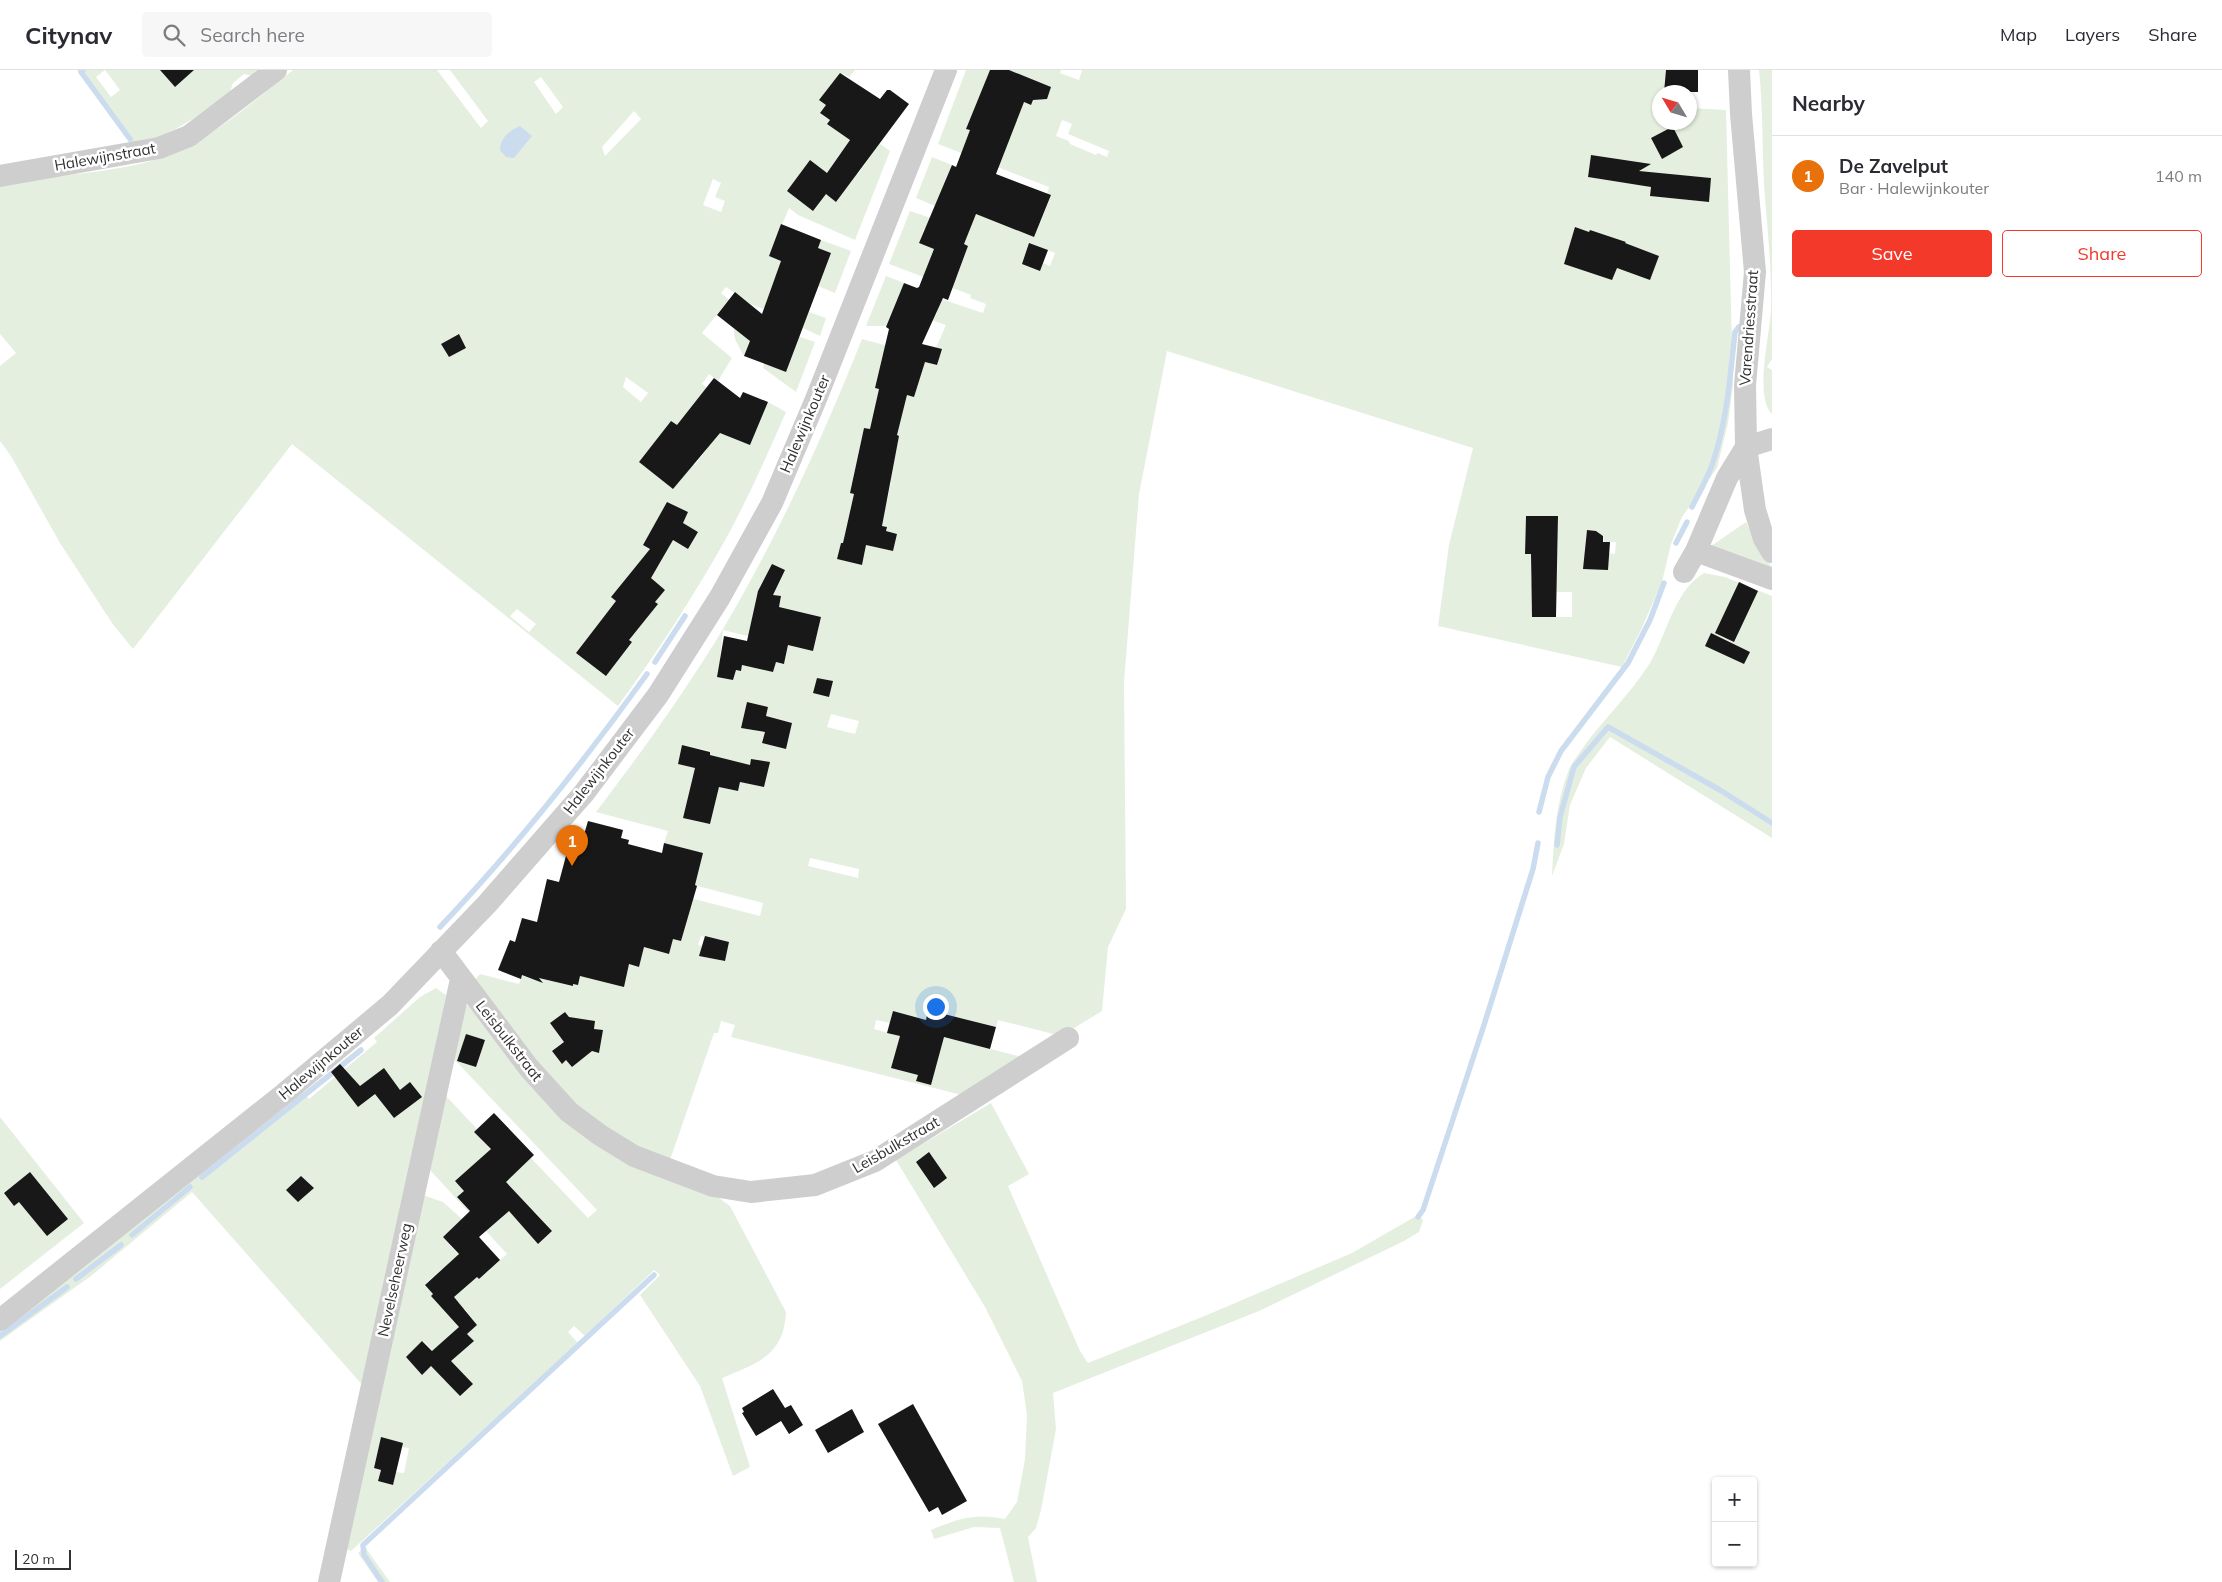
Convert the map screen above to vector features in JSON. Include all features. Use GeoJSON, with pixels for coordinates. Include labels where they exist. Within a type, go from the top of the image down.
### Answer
{"type":"FeatureCollection","features":[{"type":"Feature","properties":{"kind":"street","name":"Halewijnstraat"},"geometry":{"type":"LineString","coordinates":[[0,176],[159,148],[189,136],[276,70]]}},
{"type":"Feature","properties":{"kind":"street","name":"Halewijnkouter"},"geometry":{"type":"LineString","coordinates":[[0,1320],[285,1093],[390,1005],[487,904],[584,793],[658,695],[720,597],[772,503],[813,408],[946,70]]}},
{"type":"Feature","properties":{"kind":"street","name":"Varendriesstraat"},"geometry":{"type":"LineString","coordinates":[[1739,70],[1755,272],[1745,385],[1746,448],[1755,510],[1764,539],[1772,552]]}},
{"type":"Feature","properties":{"kind":"street"},"geometry":{"type":"LineString","coordinates":[[1684,572],[1696,551],[1727,478],[1746,448],[1772,439]]}},
{"type":"Feature","properties":{"kind":"street"},"geometry":{"type":"LineString","coordinates":[[1696,551],[1772,580]]}},
{"type":"Feature","properties":{"kind":"street","name":"Leisbulkstraat"},"geometry":{"type":"LineString","coordinates":[[441,951],[553,1096],[569,1112],[600,1135],[634,1156],[713,1186],[751,1192],[815,1185],[874,1161],[1068,1038]]}},
{"type":"Feature","properties":{"kind":"street","name":"Nevelseheerweg"},"geometry":{"type":"LineString","coordinates":[[329,1582],[461,979]]}},
{"type":"Feature","properties":{"kind":"green space"},"geometry":{"type":"Polygon","coordinates":[[[77,70],[105,70],[160,70],[175,87],[194,70],[262,70],[254,76],[244,74],[233,83],[230,92],[206,110],[172,131],[131,145],[77,70]],[[105,70],[96,77],[111,97],[120,90],[105,70]]]}},
{"type":"Feature","properties":{"kind":"green space"},"geometry":{"type":"Polygon","coordinates":[[[293,70],[437,70],[481,128],[488,121],[450,70],[855,70],[849,77],[844,74],[842,75],[823,102],[890,151],[855,240],[798,215],[789,208],[769,256],[822,275],[831,253],[818,248],[821,240],[851,251],[835,293],[781,271],[775,278],[764,309],[752,305],[726,287],[721,293],[735,305],[727,302],[702,333],[732,358],[718,381],[709,374],[702,384],[709,389],[750,445],[768,402],[786,412],[766,458],[729,533],[676,621],[618,706],[292,444],[133,649],[112,623],[60,543],[11,456],[0,441],[0,366],[16,353],[0,334],[0,183],[115,169],[159,159],[179,151],[208,135],[238,114],[293,70]],[[541,77],[534,82],[556,114],[563,107],[541,77]],[[823,109],[820,114],[830,120],[827,124],[850,140],[837,159],[858,174],[874,151],[857,132],[823,109]],[[634,111],[602,147],[605,156],[641,119],[634,111]],[[713,179],[703,205],[721,212],[725,201],[715,197],[721,183],[713,179]],[[458,334],[441,344],[449,357],[466,348],[458,334]],[[626,377],[623,387],[641,402],[648,393],[626,377]],[[651,447],[639,462],[673,489],[690,461],[695,465],[706,450],[705,448],[651,447]],[[669,503],[643,545],[663,557],[671,539],[688,549],[698,532],[681,523],[688,512],[669,503]],[[636,566],[611,597],[657,604],[655,602],[665,590],[636,566]],[[517,609],[510,616],[529,632],[536,624],[517,609]],[[602,619],[606,675],[632,642],[602,619]]]}},
{"type":"Feature","properties":{"kind":"green space"},"geometry":{"type":"Polygon","coordinates":[[[966,70],[990,70],[984,86],[1030,105],[1034,96],[1041,99],[1047,97],[1050,88],[1009,70],[1061,70],[1060,73],[1079,80],[1082,70],[1666,70],[1664,85],[1652,85],[1652,130],[1665,130],[1651,138],[1662,158],[1683,147],[1674,130],[1697,130],[1697,108],[1726,110],[1733,385],[1728,423],[1717,468],[1682,517],[1671,544],[1662,582],[1622,667],[1438,626],[1449,545],[1473,448],[1167,351],[1139,494],[1124,682],[1126,909],[1108,947],[1102,1011],[1061,1036],[998,1020],[996,1027],[961,1018],[959,1025],[942,1021],[942,1012],[929,1008],[926,1020],[893,1011],[890,1023],[876,1020],[874,1029],[914,1040],[918,1030],[1022,1057],[966,1096],[731,1037],[735,1025],[721,1021],[718,1033],[714,1033],[670,1160],[652,1154],[609,1131],[564,1095],[525,1052],[474,981],[480,974],[519,984],[522,975],[539,981],[544,967],[560,973],[584,977],[585,971],[554,962],[556,957],[552,955],[553,953],[545,950],[543,953],[530,948],[533,939],[595,955],[593,964],[602,967],[605,958],[639,967],[644,947],[669,953],[673,939],[629,927],[630,923],[620,921],[619,924],[609,919],[608,921],[580,914],[583,900],[612,908],[615,897],[612,897],[613,891],[597,886],[595,892],[588,890],[592,872],[635,884],[639,871],[645,872],[648,863],[661,866],[664,854],[679,857],[681,848],[664,843],[668,831],[596,812],[678,699],[743,594],[798,487],[862,339],[921,355],[920,361],[937,365],[941,349],[936,348],[946,325],[932,320],[934,315],[936,315],[941,299],[983,313],[986,304],[970,298],[971,295],[889,264],[910,211],[931,218],[935,206],[916,198],[932,157],[952,165],[936,206],[973,221],[982,200],[989,203],[984,217],[1001,224],[1007,210],[1040,223],[1051,196],[1047,194],[1049,187],[938,144],[966,70]],[[1062,120],[1056,136],[1069,141],[1070,144],[1096,155],[1098,153],[1107,157],[1109,151],[1068,134],[1072,124],[1062,120]],[[1591,155],[1588,177],[1633,184],[1637,162],[1591,155]],[[1653,173],[1651,196],[1708,202],[1711,178],[1653,173]],[[924,229],[919,243],[934,249],[928,265],[957,276],[968,246],[924,229]],[[1031,244],[1027,253],[1037,256],[1036,260],[1050,266],[1055,253],[1031,244]],[[1645,251],[1636,274],[1650,279],[1659,256],[1645,251]],[[883,354],[875,388],[879,389],[876,405],[903,411],[907,395],[914,396],[924,364],[883,354]],[[864,428],[850,493],[887,501],[891,482],[884,480],[890,455],[895,456],[899,436],[864,428]],[[1526,516],[1525,554],[1534,554],[1534,563],[1531,564],[1531,582],[1543,582],[1542,590],[1532,591],[1532,617],[1572,617],[1572,592],[1555,592],[1558,517],[1526,516]],[[849,518],[845,535],[847,540],[893,551],[897,534],[886,531],[887,527],[849,518]],[[1587,530],[1585,551],[1615,554],[1616,542],[1604,542],[1603,536],[1596,531],[1587,530]],[[841,543],[837,559],[862,565],[865,549],[841,543]],[[766,593],[765,596],[757,595],[750,629],[772,635],[781,597],[766,593]],[[797,611],[796,614],[789,613],[786,626],[793,628],[789,645],[813,650],[821,617],[797,611]],[[723,630],[718,677],[733,680],[736,670],[741,671],[742,665],[773,672],[776,662],[785,663],[788,646],[723,630]],[[747,702],[741,728],[765,732],[762,743],[786,749],[792,723],[766,717],[768,707],[747,702]],[[831,714],[827,727],[855,734],[859,721],[831,714]],[[682,745],[678,764],[705,770],[703,779],[693,777],[683,818],[710,824],[719,787],[738,791],[740,782],[764,787],[767,773],[725,762],[725,759],[710,755],[710,751],[682,745]],[[810,858],[808,866],[858,878],[859,869],[810,858]],[[651,874],[649,882],[663,886],[663,891],[760,916],[763,903],[651,874]],[[640,892],[637,902],[685,915],[687,907],[640,892]],[[701,936],[698,945],[702,946],[700,956],[724,961],[729,943],[701,936]],[[565,1012],[550,1023],[559,1035],[561,1034],[566,1040],[552,1051],[562,1063],[566,1060],[572,1067],[590,1051],[599,1052],[602,1031],[594,1029],[595,1021],[571,1019],[565,1012]],[[899,1040],[891,1068],[918,1075],[916,1081],[931,1084],[940,1051],[899,1040]]]}},
{"type":"Feature","properties":{"kind":"green space"},"geometry":{"type":"Polygon","coordinates":[[[1759,70],[1772,70],[1772,359],[1767,367],[1772,370],[1772,414],[1767,406],[1764,394],[1764,365],[1771,310],[1771,294],[1759,70]]]}},
{"type":"Feature","properties":{"kind":"green space"},"geometry":{"type":"Polygon","coordinates":[[[886,276],[904,283],[887,326],[866,326],[886,276]]]}},
{"type":"Feature","properties":{"kind":"green space"},"geometry":{"type":"Polygon","coordinates":[[[809,312],[826,318],[820,336],[803,328],[809,312]]]}},
{"type":"Feature","properties":{"kind":"green space"},"geometry":{"type":"Polygon","coordinates":[[[745,313],[758,323],[815,342],[796,392],[763,368],[764,363],[786,372],[795,348],[754,332],[744,356],[735,338],[734,330],[745,313]]]}},
{"type":"Feature","properties":{"kind":"green space"},"geometry":{"type":"Polygon","coordinates":[[[1746,522],[1763,555],[1772,567],[1772,571],[1711,546],[1746,522]]]}},
{"type":"Feature","properties":{"kind":"green space"},"geometry":{"type":"Polygon","coordinates":[[[1704,573],[1725,577],[1772,596],[1772,838],[1610,737],[1586,768],[1570,805],[1564,844],[1552,876],[1558,810],[1570,767],[1588,741],[1642,675],[1656,652],[1678,602],[1685,591],[1704,573]]]}},
{"type":"Feature","properties":{"kind":"green space"},"geometry":{"type":"Polygon","coordinates":[[[436,988],[446,995],[365,1388],[192,1192],[91,1276],[0,1341],[0,1330],[302,1090],[309,1099],[377,1042],[374,1038],[420,997],[436,988]]]}},
{"type":"Feature","properties":{"kind":"green space"},"geometry":{"type":"Polygon","coordinates":[[[465,1005],[474,1007],[535,1085],[701,1191],[719,1198],[730,1206],[786,1312],[780,1339],[774,1348],[757,1362],[722,1378],[750,1467],[733,1476],[700,1386],[640,1295],[660,1275],[654,1270],[585,1336],[574,1326],[568,1332],[578,1343],[351,1551],[346,1549],[423,1195],[443,1202],[462,1219],[443,1237],[479,1279],[507,1254],[430,1170],[446,1096],[477,1129],[474,1132],[514,1174],[531,1158],[588,1218],[597,1210],[452,1057],[465,1005]],[[466,1034],[457,1061],[485,1040],[466,1034]],[[534,1211],[519,1222],[538,1244],[552,1231],[534,1211]],[[442,1269],[425,1284],[433,1294],[431,1296],[459,1327],[451,1335],[473,1341],[467,1334],[477,1325],[465,1309],[462,1311],[452,1299],[461,1290],[442,1269]],[[423,1341],[406,1357],[422,1375],[431,1366],[445,1381],[455,1372],[423,1341]],[[381,1438],[374,1467],[381,1470],[378,1481],[393,1485],[396,1472],[404,1473],[409,1448],[401,1447],[402,1443],[381,1438]]]}},
{"type":"Feature","properties":{"kind":"green space"},"geometry":{"type":"Polygon","coordinates":[[[991,1103],[1029,1174],[1008,1186],[1080,1351],[1088,1363],[1352,1253],[1418,1215],[1423,1220],[1419,1232],[1404,1241],[1259,1311],[1053,1393],[1056,1429],[1041,1510],[1036,1528],[1028,1537],[1037,1582],[1014,1582],[1000,1528],[974,1527],[934,1539],[931,1530],[950,1522],[967,1518],[984,1516],[1005,1519],[1017,1502],[1025,1459],[1027,1415],[1022,1381],[985,1307],[896,1160],[991,1103]]]}},
{"type":"Feature","properties":{"kind":"green space"},"geometry":{"type":"Polygon","coordinates":[[[0,1117],[84,1223],[0,1289],[0,1117]]]}},
{"type":"Feature","properties":{"kind":"green space"},"geometry":{"type":"Polygon","coordinates":[[[365,1547],[390,1582],[378,1582],[358,1553],[365,1547]]]}},
{"type":"Feature","properties":{"kind":"water"},"geometry":{"type":"Polygon","coordinates":[[[520,126],[532,136],[514,158],[506,157],[500,150],[500,146],[509,132],[520,126]]]}},
{"type":"Feature","properties":{"kind":"building"},"geometry":{"type":"Polygon","coordinates":[[[160,70],[194,70],[175,87],[160,70]]]}},
{"type":"Feature","properties":{"kind":"building"},"geometry":{"type":"Polygon","coordinates":[[[990,70],[1009,70],[1051,87],[1047,99],[1033,100],[1031,105],[1024,102],[996,174],[1051,195],[1034,237],[976,214],[964,244],[968,246],[948,300],[943,298],[922,344],[942,349],[937,365],[925,362],[914,397],[907,395],[897,435],[899,436],[882,526],[887,527],[886,531],[897,534],[893,551],[866,545],[862,565],[837,559],[841,543],[843,543],[854,494],[850,493],[864,428],[870,429],[879,389],[875,388],[889,329],[886,327],[904,283],[919,287],[934,249],[919,243],[952,165],[956,167],[970,130],[966,129],[990,70]]]}},
{"type":"Feature","properties":{"kind":"building"},"geometry":{"type":"Polygon","coordinates":[[[1666,70],[1698,70],[1698,92],[1697,85],[1665,85],[1666,70]]]}},
{"type":"Feature","properties":{"kind":"building"},"geometry":{"type":"Polygon","coordinates":[[[840,73],[880,99],[887,90],[890,90],[909,104],[836,202],[826,194],[813,211],[787,191],[810,160],[827,173],[850,140],[827,124],[830,120],[820,113],[826,105],[819,100],[840,73]]]}},
{"type":"Feature","properties":{"kind":"building"},"geometry":{"type":"Polygon","coordinates":[[[1666,130],[1674,130],[1683,147],[1662,159],[1651,138],[1666,130]]]}},
{"type":"Feature","properties":{"kind":"building"},"geometry":{"type":"Polygon","coordinates":[[[1591,155],[1651,164],[1639,171],[1711,178],[1709,202],[1650,196],[1651,187],[1588,177],[1591,155]]]}},
{"type":"Feature","properties":{"kind":"building"},"geometry":{"type":"Polygon","coordinates":[[[781,224],[821,240],[818,248],[831,253],[786,372],[744,356],[750,341],[717,315],[735,292],[762,314],[781,261],[769,256],[781,224]]]}},
{"type":"Feature","properties":{"kind":"building"},"geometry":{"type":"Polygon","coordinates":[[[1575,227],[1626,242],[1659,256],[1650,280],[1617,268],[1612,280],[1564,264],[1575,227]]]}},
{"type":"Feature","properties":{"kind":"building"},"geometry":{"type":"Polygon","coordinates":[[[1029,243],[1048,250],[1040,271],[1022,264],[1029,243]]]}},
{"type":"Feature","properties":{"kind":"building"},"geometry":{"type":"Polygon","coordinates":[[[459,334],[466,348],[449,357],[441,344],[459,334]]]}},
{"type":"Feature","properties":{"kind":"building"},"geometry":{"type":"Polygon","coordinates":[[[714,378],[740,398],[743,392],[768,402],[750,445],[720,433],[673,489],[639,462],[671,421],[677,425],[714,378]]]}},
{"type":"Feature","properties":{"kind":"building"},"geometry":{"type":"Polygon","coordinates":[[[667,502],[688,512],[683,523],[698,532],[688,549],[673,540],[651,578],[665,590],[655,602],[658,604],[629,640],[632,642],[606,676],[576,653],[616,601],[611,597],[650,549],[643,545],[667,502]]]}},
{"type":"Feature","properties":{"kind":"building"},"geometry":{"type":"Polygon","coordinates":[[[1526,516],[1558,516],[1556,617],[1532,617],[1531,554],[1525,554],[1526,516]]]}},
{"type":"Feature","properties":{"kind":"building"},"geometry":{"type":"Polygon","coordinates":[[[1587,530],[1596,531],[1603,536],[1603,542],[1610,542],[1608,570],[1583,569],[1587,530]]]}},
{"type":"Feature","properties":{"kind":"building"},"geometry":{"type":"Polygon","coordinates":[[[772,564],[785,570],[773,595],[781,596],[779,607],[821,617],[813,651],[788,645],[784,664],[776,662],[773,672],[742,665],[741,671],[736,670],[733,680],[717,677],[724,636],[747,641],[758,591],[772,564]]]}},
{"type":"Feature","properties":{"kind":"building"},"geometry":{"type":"Polygon","coordinates":[[[1739,582],[1758,591],[1734,642],[1715,633],[1739,582]]]}},
{"type":"Feature","properties":{"kind":"building"},"geometry":{"type":"Polygon","coordinates":[[[1711,633],[1750,652],[1744,664],[1705,646],[1711,633]]]}},
{"type":"Feature","properties":{"kind":"building"},"geometry":{"type":"Polygon","coordinates":[[[817,678],[833,681],[829,697],[813,693],[817,678]]]}},
{"type":"Feature","properties":{"kind":"building"},"geometry":{"type":"Polygon","coordinates":[[[747,702],[768,707],[766,716],[792,723],[786,749],[762,743],[765,732],[741,728],[747,702]]]}},
{"type":"Feature","properties":{"kind":"building"},"geometry":{"type":"Polygon","coordinates":[[[682,745],[710,752],[710,755],[750,765],[751,759],[770,762],[764,787],[740,782],[738,791],[719,787],[710,824],[683,818],[695,768],[678,764],[682,745]]]}},
{"type":"Feature","properties":{"kind":"building"},"geometry":{"type":"Polygon","coordinates":[[[588,821],[623,830],[621,838],[629,840],[628,844],[662,853],[664,843],[703,853],[695,885],[697,886],[681,941],[673,939],[669,954],[644,947],[639,967],[629,964],[624,987],[580,976],[578,985],[573,984],[573,986],[539,978],[543,983],[522,975],[521,979],[498,970],[510,940],[515,942],[522,918],[537,922],[547,879],[559,882],[567,852],[578,855],[588,821]]]}},
{"type":"Feature","properties":{"kind":"building"},"geometry":{"type":"Polygon","coordinates":[[[705,936],[729,942],[725,961],[699,956],[705,936]]]}},
{"type":"Feature","properties":{"kind":"building"},"geometry":{"type":"Polygon","coordinates":[[[928,1010],[996,1027],[990,1049],[944,1037],[931,1085],[916,1081],[918,1075],[891,1068],[900,1036],[887,1033],[893,1011],[926,1020],[928,1010]]]}},
{"type":"Feature","properties":{"kind":"building"},"geometry":{"type":"Polygon","coordinates":[[[565,1012],[569,1017],[595,1021],[594,1029],[603,1030],[599,1053],[592,1051],[572,1067],[566,1060],[562,1064],[552,1051],[564,1042],[550,1023],[565,1012]]]}},
{"type":"Feature","properties":{"kind":"building"},"geometry":{"type":"Polygon","coordinates":[[[466,1034],[485,1040],[476,1067],[457,1061],[466,1034]]]}},
{"type":"Feature","properties":{"kind":"building"},"geometry":{"type":"Polygon","coordinates":[[[340,1064],[360,1086],[384,1068],[400,1090],[410,1082],[422,1097],[394,1118],[375,1094],[358,1107],[331,1072],[340,1064]]]}},
{"type":"Feature","properties":{"kind":"building"},"geometry":{"type":"Polygon","coordinates":[[[494,1113],[534,1155],[506,1182],[552,1231],[538,1244],[509,1211],[479,1237],[500,1260],[479,1279],[477,1277],[454,1297],[477,1325],[467,1334],[474,1341],[451,1361],[473,1384],[460,1396],[431,1366],[422,1375],[406,1357],[422,1341],[432,1351],[459,1327],[431,1296],[433,1294],[425,1285],[459,1254],[443,1237],[470,1211],[457,1197],[464,1191],[455,1181],[491,1149],[474,1132],[494,1113]]]}},
{"type":"Feature","properties":{"kind":"building"},"geometry":{"type":"Polygon","coordinates":[[[929,1152],[947,1178],[934,1188],[916,1162],[929,1152]]]}},
{"type":"Feature","properties":{"kind":"building"},"geometry":{"type":"Polygon","coordinates":[[[30,1172],[68,1219],[47,1236],[19,1202],[14,1206],[4,1193],[30,1172]]]}},
{"type":"Feature","properties":{"kind":"building"},"geometry":{"type":"Polygon","coordinates":[[[301,1176],[314,1188],[298,1202],[286,1190],[301,1176]]]}},
{"type":"Feature","properties":{"kind":"building"},"geometry":{"type":"Polygon","coordinates":[[[773,1389],[785,1408],[791,1405],[803,1425],[789,1434],[781,1421],[756,1436],[742,1413],[744,1412],[742,1408],[773,1389]]]}},
{"type":"Feature","properties":{"kind":"building"},"geometry":{"type":"Polygon","coordinates":[[[913,1404],[967,1501],[942,1515],[938,1507],[929,1512],[878,1424],[913,1404]]]}},
{"type":"Feature","properties":{"kind":"building"},"geometry":{"type":"Polygon","coordinates":[[[852,1409],[864,1432],[828,1453],[815,1430],[852,1409]]]}},
{"type":"Feature","properties":{"kind":"building"},"geometry":{"type":"Polygon","coordinates":[[[381,1437],[403,1443],[393,1485],[378,1481],[381,1470],[374,1468],[381,1437]]]}},
{"type":"Feature","properties":{"kind":"waterway"},"geometry":{"type":"LineString","coordinates":[[83,70],[81,72],[130,139]]}},
{"type":"Feature","properties":{"kind":"waterway"},"geometry":{"type":"LineString","coordinates":[[1692,507],[1708,476],[1717,449],[1727,399],[1735,332],[1739,327]]}},
{"type":"Feature","properties":{"kind":"waterway"},"geometry":{"type":"LineString","coordinates":[[1676,543],[1687,522]]}},
{"type":"Feature","properties":{"kind":"waterway"},"geometry":{"type":"LineString","coordinates":[[1539,812],[1548,777],[1561,751],[1628,663],[1650,620],[1664,583]]}},
{"type":"Feature","properties":{"kind":"waterway"},"geometry":{"type":"LineString","coordinates":[[655,662],[685,616]]}},
{"type":"Feature","properties":{"kind":"waterway"},"geometry":{"type":"LineString","coordinates":[[440,927],[495,867],[548,804],[647,674]]}},
{"type":"Feature","properties":{"kind":"waterway"},"geometry":{"type":"LineString","coordinates":[[1557,845],[1560,817],[1574,767],[1608,727],[1720,790],[1772,823]]}},
{"type":"Feature","properties":{"kind":"waterway"},"geometry":{"type":"LineString","coordinates":[[1418,1217],[1423,1210],[1484,1025],[1533,869],[1538,843]]}},
{"type":"Feature","properties":{"kind":"waterway"},"geometry":{"type":"LineString","coordinates":[[202,1177],[361,1050]]}},
{"type":"Feature","properties":{"kind":"waterway"},"geometry":{"type":"LineString","coordinates":[[132,1235],[190,1187]]}},
{"type":"Feature","properties":{"kind":"waterway"},"geometry":{"type":"LineString","coordinates":[[76,1279],[121,1245]]}},
{"type":"Feature","properties":{"kind":"waterway"},"geometry":{"type":"LineString","coordinates":[[382,1582],[364,1555],[363,1545],[654,1275]]}},
{"type":"Feature","properties":{"kind":"waterway"},"geometry":{"type":"LineString","coordinates":[[0,1336],[67,1287]]}},
{"type":"Feature","properties":{"kind":"place","name":"De Zavelput"},"geometry":{"type":"Point","coordinates":[572,866]}}]}
